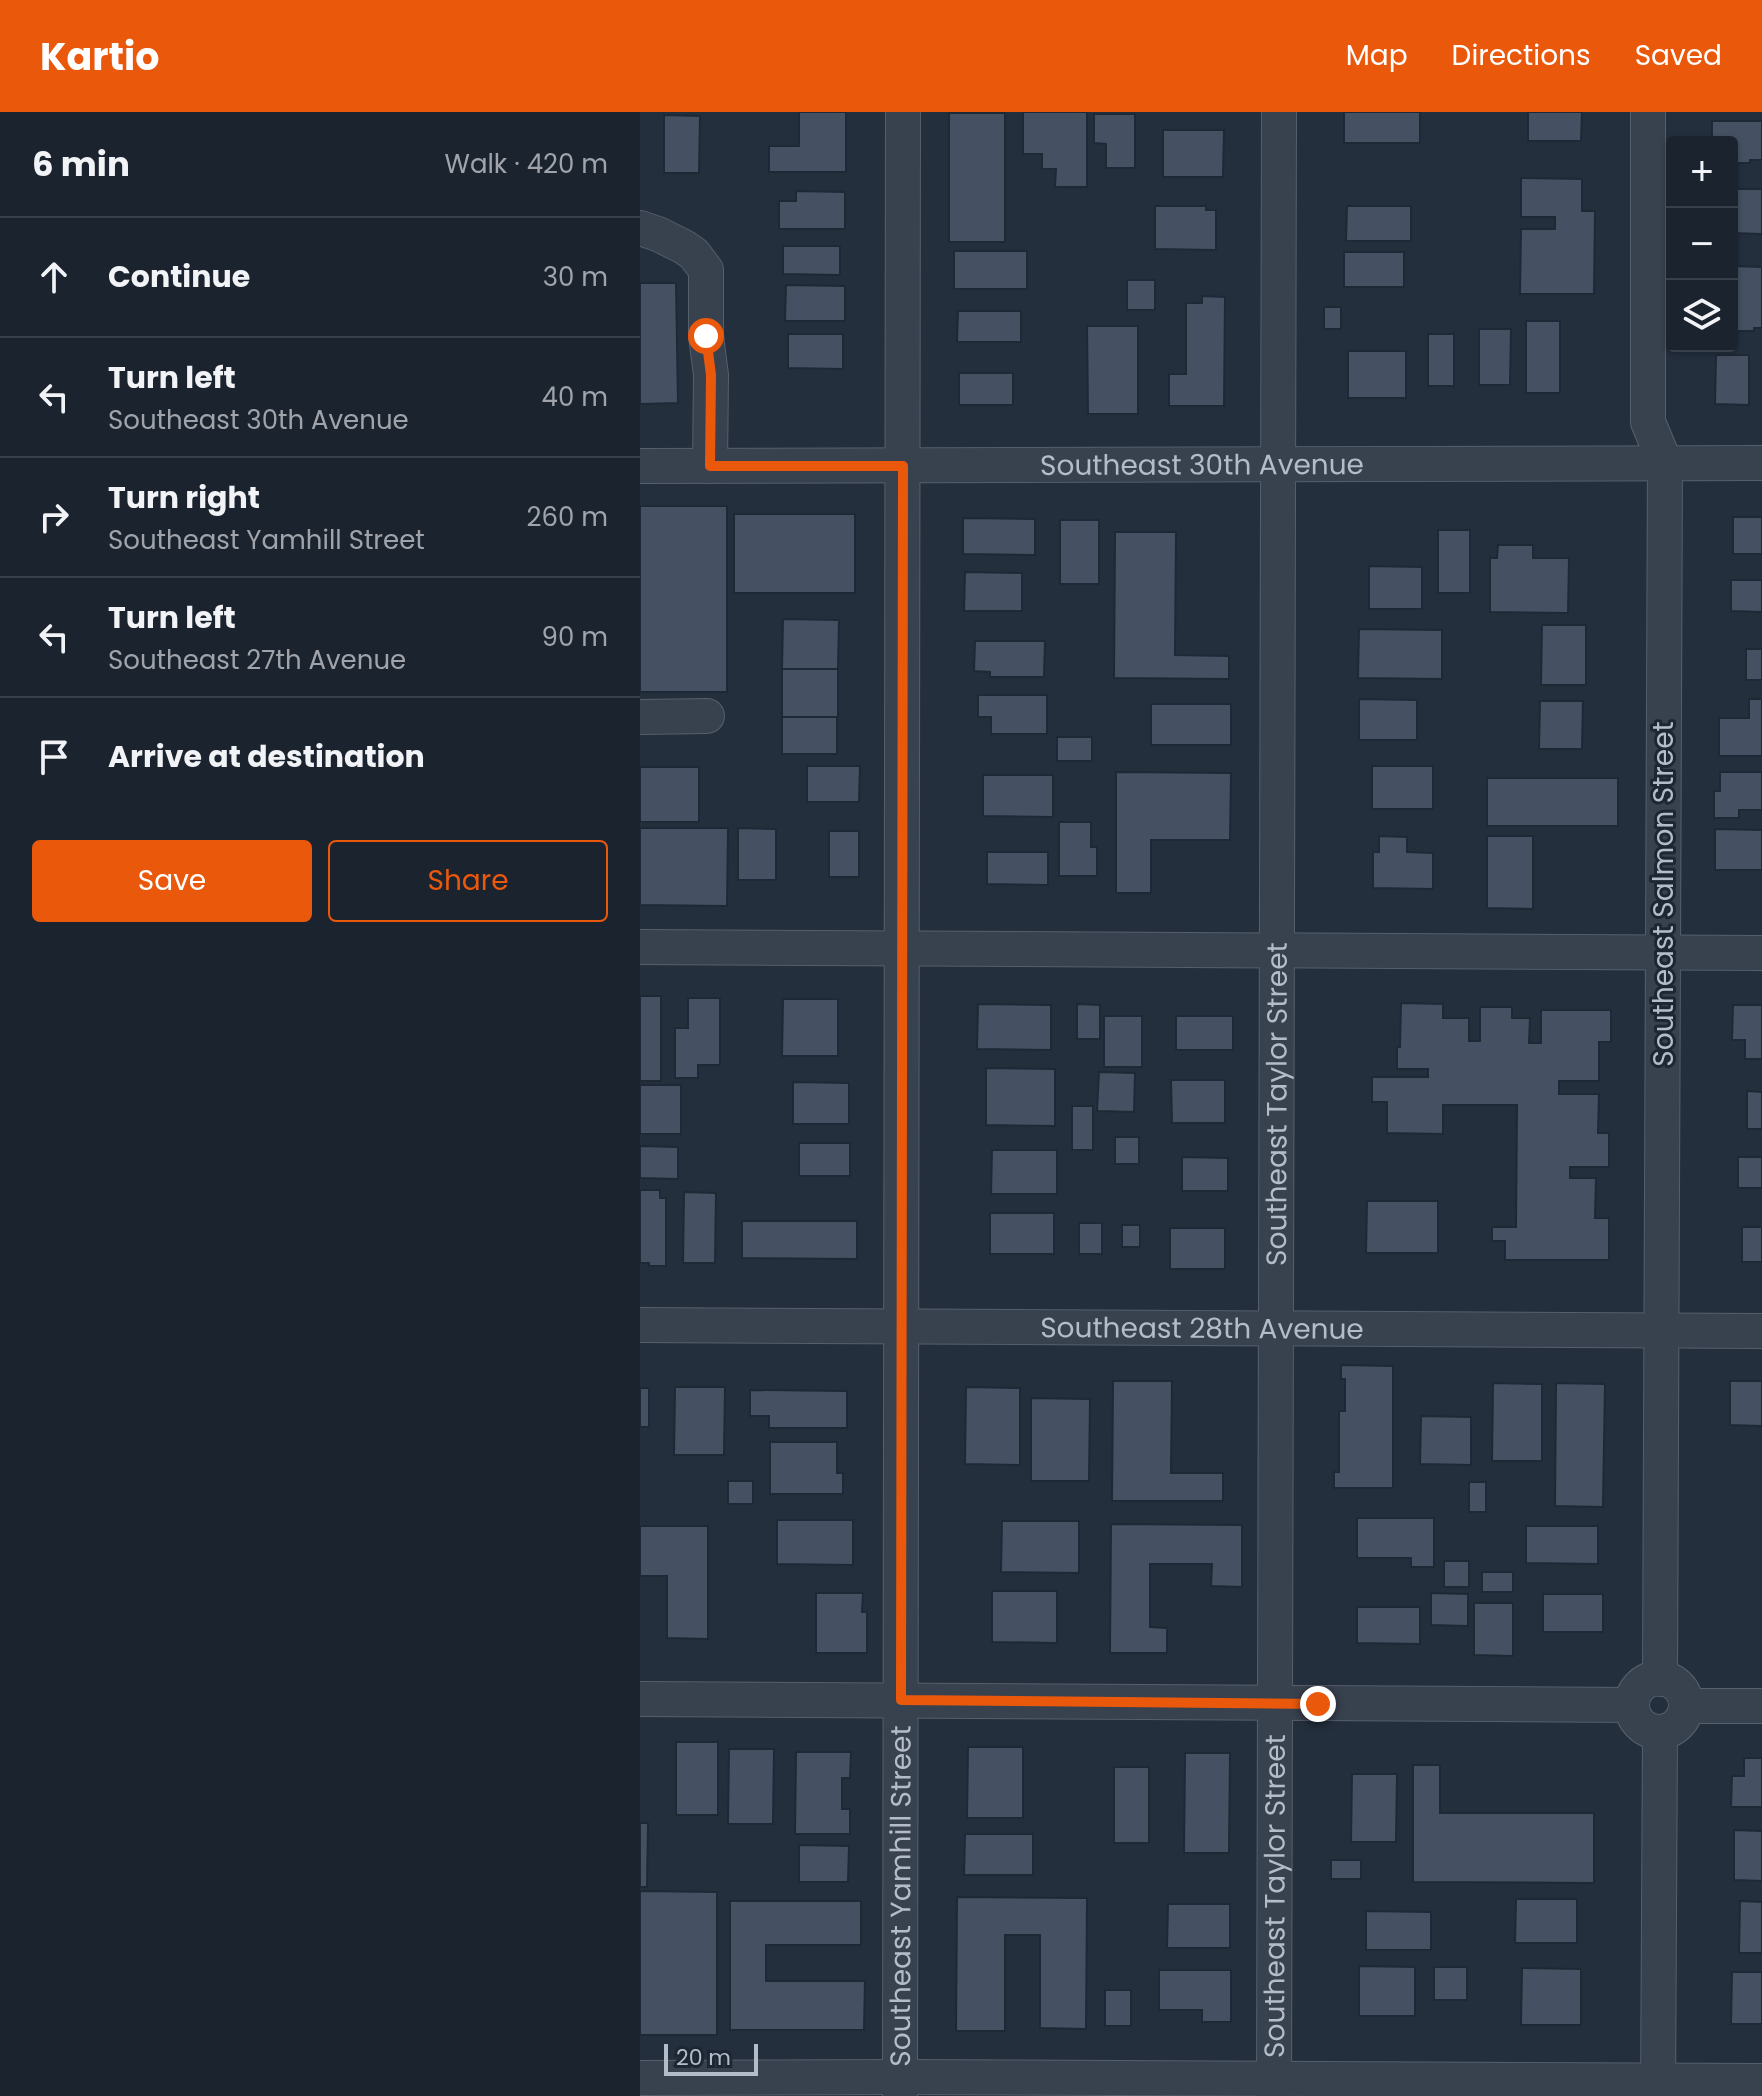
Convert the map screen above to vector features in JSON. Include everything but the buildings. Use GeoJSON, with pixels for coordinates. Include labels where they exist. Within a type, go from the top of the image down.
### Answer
{"type":"FeatureCollection","features":[{"type":"Feature","properties":{"kind":"street","name":"Southeast Yamhill Street"},"geometry":{"type":"LineString","coordinates":[[900,2086],[903,112]]}},
{"type":"Feature","properties":{"kind":"street","name":"Southeast Taylor Street"},"geometry":{"type":"LineString","coordinates":[[1274,2088],[1279,112]]}},
{"type":"Feature","properties":{"kind":"street","name":"Southeast Salmon Street"},"geometry":{"type":"LineString","coordinates":[[1648,112],[1648,422],[1665,463],[1660,1679]]}},
{"type":"Feature","properties":{"kind":"street"},"geometry":{"type":"LineString","coordinates":[[655,234],[678,253],[685,272],[685,346],[693,376],[700,466]]}},
{"type":"Feature","properties":{"kind":"street","name":"Southeast 30th Avenue"},"geometry":{"type":"LineString","coordinates":[[640,466],[1762,463]]}},
{"type":"Feature","properties":{"kind":"street"},"geometry":{"type":"LineString","coordinates":[[640,717],[707,716]]}},
{"type":"Feature","properties":{"kind":"street"},"geometry":{"type":"LineString","coordinates":[[640,947],[1762,953]]}},
{"type":"Feature","properties":{"kind":"street","name":"Southeast 28th Avenue"},"geometry":{"type":"LineString","coordinates":[[640,1325],[1762,1331]]}},
{"type":"Feature","properties":{"kind":"street"},"geometry":{"type":"LineString","coordinates":[[1660,1679],[1676,1685],[1685,1698],[1686,1706],[1675,1727],[1660,1732],[1644,1728],[1632,1705],[1644,1683],[1660,1679]]}},
{"type":"Feature","properties":{"kind":"street"},"geometry":{"type":"LineString","coordinates":[[640,1699],[1632,1705]]}},
{"type":"Feature","properties":{"kind":"street"},"geometry":{"type":"LineString","coordinates":[[1686,1706],[1762,1706]]}},
{"type":"Feature","properties":{"kind":"street"},"geometry":{"type":"LineString","coordinates":[[1658,2088],[1660,1732]]}},
{"type":"Feature","properties":{"kind":"street"},"geometry":{"type":"LineString","coordinates":[[640,2078],[900,2086],[1274,2088],[1658,2088],[1762,2081]]}},
{"type":"Feature","properties":{"kind":"route"},"geometry":{"type":"LineString","coordinates":[[706,336],[711,375],[710,466],[903,466],[901,1700],[1318,1704]]}}]}
